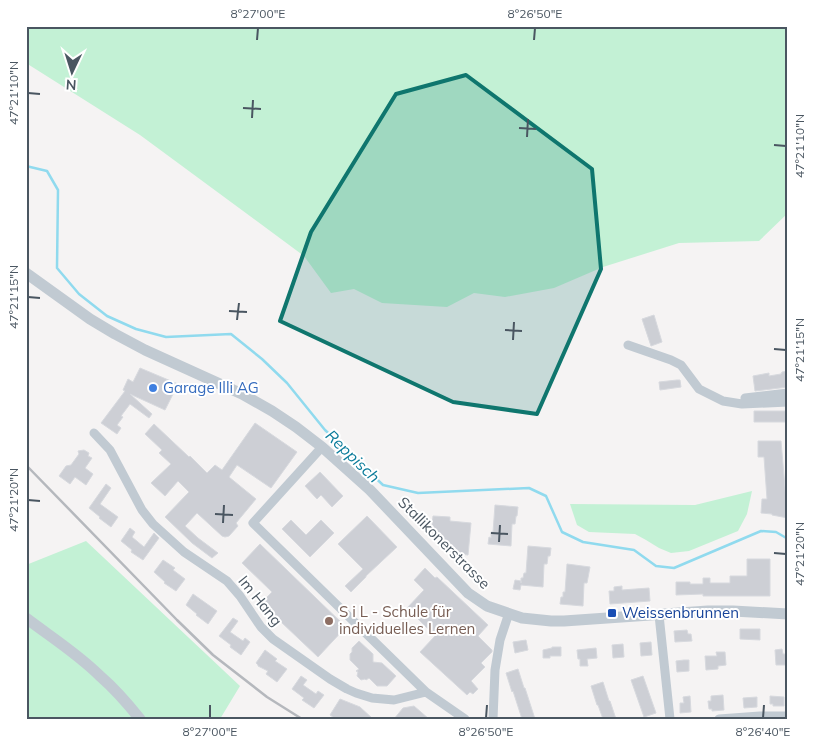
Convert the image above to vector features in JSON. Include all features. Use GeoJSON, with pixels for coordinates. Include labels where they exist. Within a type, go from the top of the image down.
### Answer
{"type":"FeatureCollection","features":[{"type":"Feature","properties":{"kind":"street","name":"Stallikonerstrasse"},"geometry":{"type":"LineString","coordinates":[[26,273],[90,319],[115,334],[145,350],[242,394],[296,426],[370,490],[468,593],[487,606],[522,618],[557,621],[733,610],[788,614]]}},
{"type":"Feature","properties":{"kind":"street"},"geometry":{"type":"LineString","coordinates":[[628,345],[681,365],[699,389],[723,401],[742,404],[788,402]]}},
{"type":"Feature","properties":{"kind":"street"},"geometry":{"type":"LineString","coordinates":[[745,398],[788,393]]}},
{"type":"Feature","properties":{"kind":"street","name":"Im Hang"},"geometry":{"type":"LineString","coordinates":[[94,434],[110,450],[142,510],[153,524],[184,552],[227,581],[240,596],[261,627],[274,639],[330,679],[356,693],[372,698],[394,700],[426,692]]}},
{"type":"Feature","properties":{"kind":"street"},"geometry":{"type":"LineString","coordinates":[[322,447],[253,523],[426,692],[465,719]]}},
{"type":"Feature","properties":{"kind":"street"},"geometry":{"type":"LineString","coordinates":[[493,719],[495,670],[500,640],[509,613]]}},
{"type":"Feature","properties":{"kind":"street"},"geometry":{"type":"LineString","coordinates":[[659,615],[670,719]]}},
{"type":"Feature","properties":{"kind":"street"},"geometry":{"type":"LineString","coordinates":[[26,618],[76,655],[100,676],[124,699],[140,719]]}},
{"type":"Feature","properties":{"kind":"street"},"geometry":{"type":"LineString","coordinates":[[719,719],[788,716]]}},
{"type":"Feature","properties":{"kind":"highlighted area"},"geometry":{"type":"Polygon","coordinates":[[[466,75],[592,169],[601,269],[537,414],[453,402],[280,321],[311,232],[396,94],[466,75]]]}},
{"type":"Feature","properties":{"kind":"green space"},"geometry":{"type":"Polygon","coordinates":[[[26,26],[788,26],[788,213],[759,241],[679,243],[603,267],[554,288],[505,297],[474,293],[447,307],[382,303],[354,289],[331,293],[304,256],[140,135],[26,63],[26,26]]]}},
{"type":"Feature","properties":{"kind":"green space"},"geometry":{"type":"Polygon","coordinates":[[[752,491],[747,514],[738,531],[689,551],[671,553],[635,534],[589,532],[577,525],[570,504],[695,505],[752,491]]]}},
{"type":"Feature","properties":{"kind":"green space"},"geometry":{"type":"Polygon","coordinates":[[[86,541],[240,686],[220,719],[26,719],[26,565],[86,541]]]}},
{"type":"Feature","properties":{"kind":"building"},"geometry":{"type":"Polygon","coordinates":[[[654,315],[662,342],[651,346],[642,319],[654,315]]]}},
{"type":"Feature","properties":{"kind":"building"},"geometry":{"type":"Polygon","coordinates":[[[140,368],[178,384],[165,410],[130,394],[152,414],[149,418],[130,404],[117,425],[121,428],[117,434],[101,423],[125,391],[123,390],[128,379],[133,382],[140,368]]]}},
{"type":"Feature","properties":{"kind":"building"},"geometry":{"type":"Polygon","coordinates":[[[788,371],[788,387],[755,391],[753,376],[769,373],[769,376],[788,371]]]}},
{"type":"Feature","properties":{"kind":"building"},"geometry":{"type":"Polygon","coordinates":[[[680,380],[681,387],[660,390],[659,382],[680,380]]]}},
{"type":"Feature","properties":{"kind":"building"},"geometry":{"type":"Polygon","coordinates":[[[754,411],[788,411],[788,422],[754,422],[754,411]]]}},
{"type":"Feature","properties":{"kind":"building"},"geometry":{"type":"Polygon","coordinates":[[[255,423],[297,452],[271,488],[237,465],[229,477],[256,499],[236,523],[238,526],[229,536],[222,536],[197,513],[185,526],[218,553],[212,558],[192,543],[165,517],[189,492],[178,481],[165,496],[151,483],[171,464],[159,453],[162,450],[145,434],[154,424],[207,473],[215,465],[222,470],[255,423]]]}},
{"type":"Feature","properties":{"kind":"building"},"geometry":{"type":"Polygon","coordinates":[[[758,441],[781,441],[786,499],[788,500],[788,518],[761,513],[762,499],[767,499],[764,457],[758,457],[758,441]]]}},
{"type":"Feature","properties":{"kind":"building"},"geometry":{"type":"Polygon","coordinates":[[[84,450],[92,458],[85,468],[93,474],[86,485],[75,477],[70,484],[59,476],[66,466],[71,465],[79,454],[78,451],[84,450]]]}},
{"type":"Feature","properties":{"kind":"building"},"geometry":{"type":"Polygon","coordinates":[[[320,472],[343,496],[332,507],[321,495],[317,499],[305,486],[320,472]]]}},
{"type":"Feature","properties":{"kind":"building"},"geometry":{"type":"Polygon","coordinates":[[[106,484],[111,488],[100,504],[118,517],[111,527],[89,508],[106,484]]]}},
{"type":"Feature","properties":{"kind":"building"},"geometry":{"type":"Polygon","coordinates":[[[495,505],[518,507],[515,524],[512,524],[511,546],[488,544],[491,532],[493,532],[495,505]]]}},
{"type":"Feature","properties":{"kind":"building"},"geometry":{"type":"Polygon","coordinates":[[[367,516],[397,547],[351,592],[345,586],[363,569],[338,544],[367,516]]]}},
{"type":"Feature","properties":{"kind":"building"},"geometry":{"type":"Polygon","coordinates":[[[433,516],[450,517],[450,521],[471,523],[468,555],[450,553],[451,544],[438,542],[439,535],[431,534],[433,516]]]}},
{"type":"Feature","properties":{"kind":"building"},"geometry":{"type":"Polygon","coordinates":[[[291,520],[306,535],[321,520],[334,533],[310,557],[282,529],[291,520]]]}},
{"type":"Feature","properties":{"kind":"building"},"geometry":{"type":"Polygon","coordinates":[[[130,528],[135,532],[132,537],[144,547],[154,533],[159,538],[143,560],[131,552],[132,550],[121,541],[130,528]]]}},
{"type":"Feature","properties":{"kind":"building"},"geometry":{"type":"Polygon","coordinates":[[[260,544],[346,627],[318,657],[260,604],[272,592],[242,563],[260,544]]]}},
{"type":"Feature","properties":{"kind":"building"},"geometry":{"type":"Polygon","coordinates":[[[528,546],[551,548],[547,564],[544,564],[543,587],[521,585],[520,590],[513,589],[515,580],[521,581],[524,573],[526,573],[528,546]]]}},
{"type":"Feature","properties":{"kind":"building"},"geometry":{"type":"Polygon","coordinates":[[[747,559],[770,559],[770,596],[676,595],[676,582],[703,584],[703,578],[710,578],[710,583],[730,583],[730,576],[747,576],[747,559]]]}},
{"type":"Feature","properties":{"kind":"building"},"geometry":{"type":"Polygon","coordinates":[[[163,560],[175,568],[173,570],[185,579],[176,591],[164,583],[154,572],[163,560]]]}},
{"type":"Feature","properties":{"kind":"building"},"geometry":{"type":"Polygon","coordinates":[[[567,564],[590,567],[587,583],[584,583],[583,606],[560,604],[563,592],[565,592],[567,564]]]}},
{"type":"Feature","properties":{"kind":"building"},"geometry":{"type":"Polygon","coordinates":[[[425,568],[488,625],[478,636],[492,652],[481,663],[485,667],[471,681],[478,689],[473,694],[470,692],[467,695],[420,652],[435,636],[407,608],[424,590],[414,580],[425,568]]]}},
{"type":"Feature","properties":{"kind":"building"},"geometry":{"type":"Polygon","coordinates":[[[622,586],[622,590],[649,588],[650,601],[610,604],[609,591],[614,591],[614,587],[622,586]]]}},
{"type":"Feature","properties":{"kind":"building"},"geometry":{"type":"Polygon","coordinates":[[[193,594],[217,611],[208,624],[186,605],[193,594]]]}},
{"type":"Feature","properties":{"kind":"building"},"geometry":{"type":"Polygon","coordinates":[[[233,618],[238,621],[230,632],[243,641],[245,638],[250,642],[241,655],[219,636],[233,618]]]}},
{"type":"Feature","properties":{"kind":"building"},"geometry":{"type":"Polygon","coordinates":[[[740,629],[760,629],[760,640],[740,639],[740,629]]]}},
{"type":"Feature","properties":{"kind":"building"},"geometry":{"type":"Polygon","coordinates":[[[687,630],[688,634],[691,634],[692,641],[675,642],[674,631],[687,630]]]}},
{"type":"Feature","properties":{"kind":"building"},"geometry":{"type":"Polygon","coordinates":[[[526,640],[528,650],[515,653],[513,642],[526,640]]]}},
{"type":"Feature","properties":{"kind":"building"},"geometry":{"type":"Polygon","coordinates":[[[359,641],[373,654],[373,662],[382,663],[396,676],[387,686],[377,686],[369,678],[361,680],[357,676],[358,672],[356,671],[359,669],[350,660],[350,654],[352,648],[359,641]]]}},
{"type":"Feature","properties":{"kind":"building"},"geometry":{"type":"Polygon","coordinates":[[[651,642],[652,655],[641,656],[640,643],[651,642]]]}},
{"type":"Feature","properties":{"kind":"building"},"geometry":{"type":"Polygon","coordinates":[[[623,644],[624,657],[613,658],[612,645],[623,644]]]}},
{"type":"Feature","properties":{"kind":"building"},"geometry":{"type":"Polygon","coordinates":[[[561,647],[561,656],[543,658],[543,650],[561,647]]]}},
{"type":"Feature","properties":{"kind":"building"},"geometry":{"type":"Polygon","coordinates":[[[596,648],[597,658],[587,659],[588,666],[580,666],[577,650],[596,648]]]}},
{"type":"Feature","properties":{"kind":"building"},"geometry":{"type":"Polygon","coordinates":[[[782,649],[783,654],[788,654],[788,665],[776,665],[775,650],[782,649]]]}},
{"type":"Feature","properties":{"kind":"building"},"geometry":{"type":"Polygon","coordinates":[[[265,650],[277,659],[275,661],[287,669],[277,682],[266,674],[268,671],[256,663],[265,650]]]}},
{"type":"Feature","properties":{"kind":"building"},"geometry":{"type":"Polygon","coordinates":[[[716,652],[725,652],[726,665],[718,666],[718,669],[706,670],[705,656],[717,656],[716,652]]]}},
{"type":"Feature","properties":{"kind":"building"},"geometry":{"type":"Polygon","coordinates":[[[689,660],[689,671],[677,672],[676,661],[689,660]]]}},
{"type":"Feature","properties":{"kind":"building"},"geometry":{"type":"Polygon","coordinates":[[[518,669],[535,719],[522,719],[512,692],[506,673],[518,669]]]}},
{"type":"Feature","properties":{"kind":"building"},"geometry":{"type":"Polygon","coordinates":[[[301,676],[307,680],[303,685],[316,694],[318,691],[324,695],[314,708],[302,700],[304,698],[292,689],[301,676]]]}},
{"type":"Feature","properties":{"kind":"building"},"geometry":{"type":"Polygon","coordinates":[[[643,676],[656,713],[644,717],[631,680],[643,676]]]}},
{"type":"Feature","properties":{"kind":"building"},"geometry":{"type":"Polygon","coordinates":[[[603,682],[616,719],[603,719],[597,705],[591,686],[603,682]]]}},
{"type":"Feature","properties":{"kind":"building"},"geometry":{"type":"Polygon","coordinates":[[[723,695],[724,710],[712,711],[712,709],[709,709],[708,701],[711,701],[711,696],[723,695]]]}},
{"type":"Feature","properties":{"kind":"building"},"geometry":{"type":"Polygon","coordinates":[[[690,696],[691,712],[680,713],[680,703],[684,703],[683,697],[690,696]]]}},
{"type":"Feature","properties":{"kind":"building"},"geometry":{"type":"Polygon","coordinates":[[[770,696],[784,697],[784,706],[773,706],[773,704],[770,704],[770,696]]]}},
{"type":"Feature","properties":{"kind":"building"},"geometry":{"type":"Polygon","coordinates":[[[757,697],[757,707],[744,708],[743,698],[757,697]]]}},
{"type":"Feature","properties":{"kind":"building"},"geometry":{"type":"Polygon","coordinates":[[[340,699],[360,707],[373,719],[336,719],[330,715],[340,699]]]}},
{"type":"Feature","properties":{"kind":"building"},"geometry":{"type":"Polygon","coordinates":[[[414,706],[429,719],[394,719],[403,708],[414,706]]]}},
{"type":"Feature","properties":{"kind":"waterway","name":"Reppisch"},"geometry":{"type":"LineString","coordinates":[[26,166],[47,171],[58,190],[57,268],[79,294],[107,316],[136,329],[166,337],[231,334],[262,359],[287,383],[325,430],[383,485],[418,493],[529,488],[546,496],[562,532],[583,542],[634,550],[656,566],[674,568],[761,531],[776,532],[788,539]]}},
{"type":"Feature","properties":{"kind":"railway"},"geometry":{"type":"LineString","coordinates":[[26,465],[213,655],[267,697],[302,719]]}},
{"type":"Feature","properties":{"kind":"place","name":"Garage Illi AG"},"geometry":{"type":"Point","coordinates":[153,388]}},
{"type":"Feature","properties":{"kind":"place","name":"Weissenbrunnen"},"geometry":{"type":"Point","coordinates":[612,613]}},
{"type":"Feature","properties":{"kind":"place","name":"S i L - Schule für individuelles Lernen"},"geometry":{"type":"Point","coordinates":[329,621]}}]}
